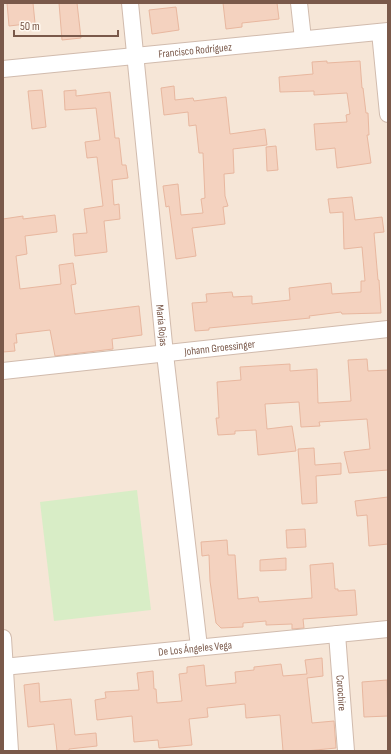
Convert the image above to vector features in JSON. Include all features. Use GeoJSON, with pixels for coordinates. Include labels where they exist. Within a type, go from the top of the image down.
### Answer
{"type":"FeatureCollection","features":[{"type":"Feature","properties":{"kind":"street","name":"María Rojas"},"geometry":{"type":"LineString","coordinates":[[130,3],[165,354],[199,647]]}},
{"type":"Feature","properties":{"kind":"street"},"geometry":{"type":"LineString","coordinates":[[299,3],[303,39]]}},
{"type":"Feature","properties":{"kind":"street","name":"Francisco Rodríguez"},"geometry":{"type":"LineString","coordinates":[[3,69],[384,32]]}},
{"type":"Feature","properties":{"kind":"street"},"geometry":{"type":"LineString","coordinates":[[384,32],[388,114]]}},
{"type":"Feature","properties":{"kind":"street","name":"Johann Groessinger"},"geometry":{"type":"LineString","coordinates":[[3,371],[388,329]]}},
{"type":"Feature","properties":{"kind":"street","name":"De Los Ángeles Vega"},"geometry":{"type":"LineString","coordinates":[[4,667],[388,629]]}},
{"type":"Feature","properties":{"kind":"street","name":"Corochire"},"geometry":{"type":"LineString","coordinates":[[337,634],[346,751]]}},
{"type":"Feature","properties":{"kind":"street"},"geometry":{"type":"LineString","coordinates":[[3,638],[10,751]]}},
{"type":"Feature","properties":{"kind":"shaded area"},"geometry":{"type":"Polygon","coordinates":[[[3,3],[388,3],[388,751],[3,751],[3,3]]]}},
{"type":"Feature","properties":{"kind":"green space"},"geometry":{"type":"Polygon","coordinates":[[[137,490],[151,610],[54,621],[40,502],[137,490]]]}},
{"type":"Feature","properties":{"kind":"building"},"geometry":{"type":"Polygon","coordinates":[[[7,3],[33,3],[35,23],[9,26],[7,3]]]}},
{"type":"Feature","properties":{"kind":"building"},"geometry":{"type":"Polygon","coordinates":[[[59,3],[77,3],[81,38],[62,40],[59,3]]]}},
{"type":"Feature","properties":{"kind":"building"},"geometry":{"type":"Polygon","coordinates":[[[223,3],[277,3],[279,19],[242,23],[242,27],[226,29],[223,3]]]}},
{"type":"Feature","properties":{"kind":"building"},"geometry":{"type":"Polygon","coordinates":[[[176,7],[179,30],[152,34],[149,10],[176,7]]]}},
{"type":"Feature","properties":{"kind":"building"},"geometry":{"type":"Polygon","coordinates":[[[327,61],[327,63],[360,61],[362,88],[366,113],[368,113],[369,135],[367,135],[371,163],[337,168],[335,148],[316,150],[314,124],[347,122],[346,115],[350,114],[347,93],[314,95],[314,91],[280,92],[279,77],[313,74],[312,62],[327,61]]]}},
{"type":"Feature","properties":{"kind":"building"},"geometry":{"type":"Polygon","coordinates":[[[174,86],[175,100],[193,98],[194,101],[226,97],[230,134],[265,129],[267,145],[233,149],[234,173],[224,174],[225,196],[228,206],[223,207],[225,224],[192,228],[196,256],[176,259],[169,206],[166,207],[163,186],[178,184],[181,215],[203,213],[201,199],[205,198],[203,153],[199,153],[196,125],[189,126],[188,112],[164,115],[161,88],[174,86]]]}},
{"type":"Feature","properties":{"kind":"building"},"geometry":{"type":"Polygon","coordinates":[[[42,90],[46,127],[32,129],[28,91],[42,90]]]}},
{"type":"Feature","properties":{"kind":"building"},"geometry":{"type":"Polygon","coordinates":[[[76,90],[76,96],[110,92],[115,138],[119,138],[122,165],[126,165],[128,178],[112,180],[114,205],[119,204],[120,219],[104,221],[107,252],[75,256],[73,234],[87,233],[84,209],[103,206],[97,157],[87,158],[85,142],[100,140],[96,108],[65,110],[64,91],[76,90]]]}},
{"type":"Feature","properties":{"kind":"building"},"geometry":{"type":"Polygon","coordinates":[[[276,146],[278,170],[267,171],[266,147],[276,146]]]}},
{"type":"Feature","properties":{"kind":"building"},"geometry":{"type":"Polygon","coordinates":[[[352,197],[355,220],[382,217],[384,232],[374,233],[381,313],[342,314],[341,312],[309,316],[310,318],[209,328],[209,330],[195,331],[192,303],[207,302],[206,294],[232,292],[233,297],[252,296],[252,304],[290,300],[289,288],[331,283],[332,294],[361,292],[361,281],[365,281],[362,247],[344,249],[343,212],[330,213],[328,199],[352,197]]]}},
{"type":"Feature","properties":{"kind":"building"},"geometry":{"type":"Polygon","coordinates":[[[55,215],[57,232],[25,236],[27,254],[16,256],[20,289],[61,284],[59,265],[73,263],[76,284],[71,285],[75,314],[139,306],[142,335],[112,339],[113,349],[55,356],[50,330],[16,334],[17,343],[14,343],[15,351],[3,352],[3,219],[23,216],[23,219],[55,215]]]}},
{"type":"Feature","properties":{"kind":"building"},"geometry":{"type":"Polygon","coordinates":[[[367,359],[368,371],[388,370],[388,470],[349,473],[344,452],[370,449],[367,419],[319,422],[320,426],[301,427],[299,402],[265,404],[267,429],[292,426],[296,451],[258,455],[256,430],[235,431],[235,434],[218,435],[216,418],[219,418],[217,382],[241,380],[240,367],[290,364],[290,371],[317,369],[318,403],[351,401],[348,360],[367,359]]]}},
{"type":"Feature","properties":{"kind":"building"},"geometry":{"type":"Polygon","coordinates":[[[314,448],[315,465],[341,463],[341,474],[316,476],[317,503],[302,504],[298,449],[314,448]]]}},
{"type":"Feature","properties":{"kind":"building"},"geometry":{"type":"Polygon","coordinates":[[[388,497],[388,544],[369,546],[367,515],[357,516],[355,501],[388,497]]]}},
{"type":"Feature","properties":{"kind":"building"},"geometry":{"type":"Polygon","coordinates":[[[305,529],[306,547],[287,548],[286,530],[305,529]]]}},
{"type":"Feature","properties":{"kind":"building"},"geometry":{"type":"Polygon","coordinates":[[[227,540],[228,555],[235,555],[238,599],[258,597],[259,602],[312,598],[310,565],[333,563],[335,589],[338,589],[338,591],[355,590],[357,615],[303,619],[304,628],[292,629],[292,624],[266,625],[266,621],[243,623],[243,627],[221,628],[216,623],[210,581],[209,555],[202,556],[201,542],[227,540]]]}},
{"type":"Feature","properties":{"kind":"building"},"geometry":{"type":"Polygon","coordinates":[[[286,558],[286,570],[260,571],[260,560],[286,558]]]}},
{"type":"Feature","properties":{"kind":"building"},"geometry":{"type":"Polygon","coordinates":[[[322,658],[323,676],[307,678],[312,723],[334,721],[336,748],[306,751],[283,751],[280,715],[246,718],[245,704],[207,708],[208,717],[189,719],[192,745],[159,748],[158,740],[134,742],[132,716],[97,720],[95,700],[106,698],[105,692],[139,690],[137,673],[153,671],[154,689],[156,689],[157,703],[182,701],[179,674],[187,673],[187,667],[204,665],[206,686],[236,683],[235,672],[254,670],[254,667],[281,664],[283,676],[307,674],[305,660],[322,658]]]}},
{"type":"Feature","properties":{"kind":"building"},"geometry":{"type":"Polygon","coordinates":[[[387,680],[388,716],[364,717],[362,682],[387,680]]]}},
{"type":"Feature","properties":{"kind":"building"},"geometry":{"type":"Polygon","coordinates":[[[39,683],[40,702],[71,699],[75,735],[96,733],[97,746],[69,749],[69,751],[57,751],[54,724],[28,727],[24,685],[39,683]]]}}]}
